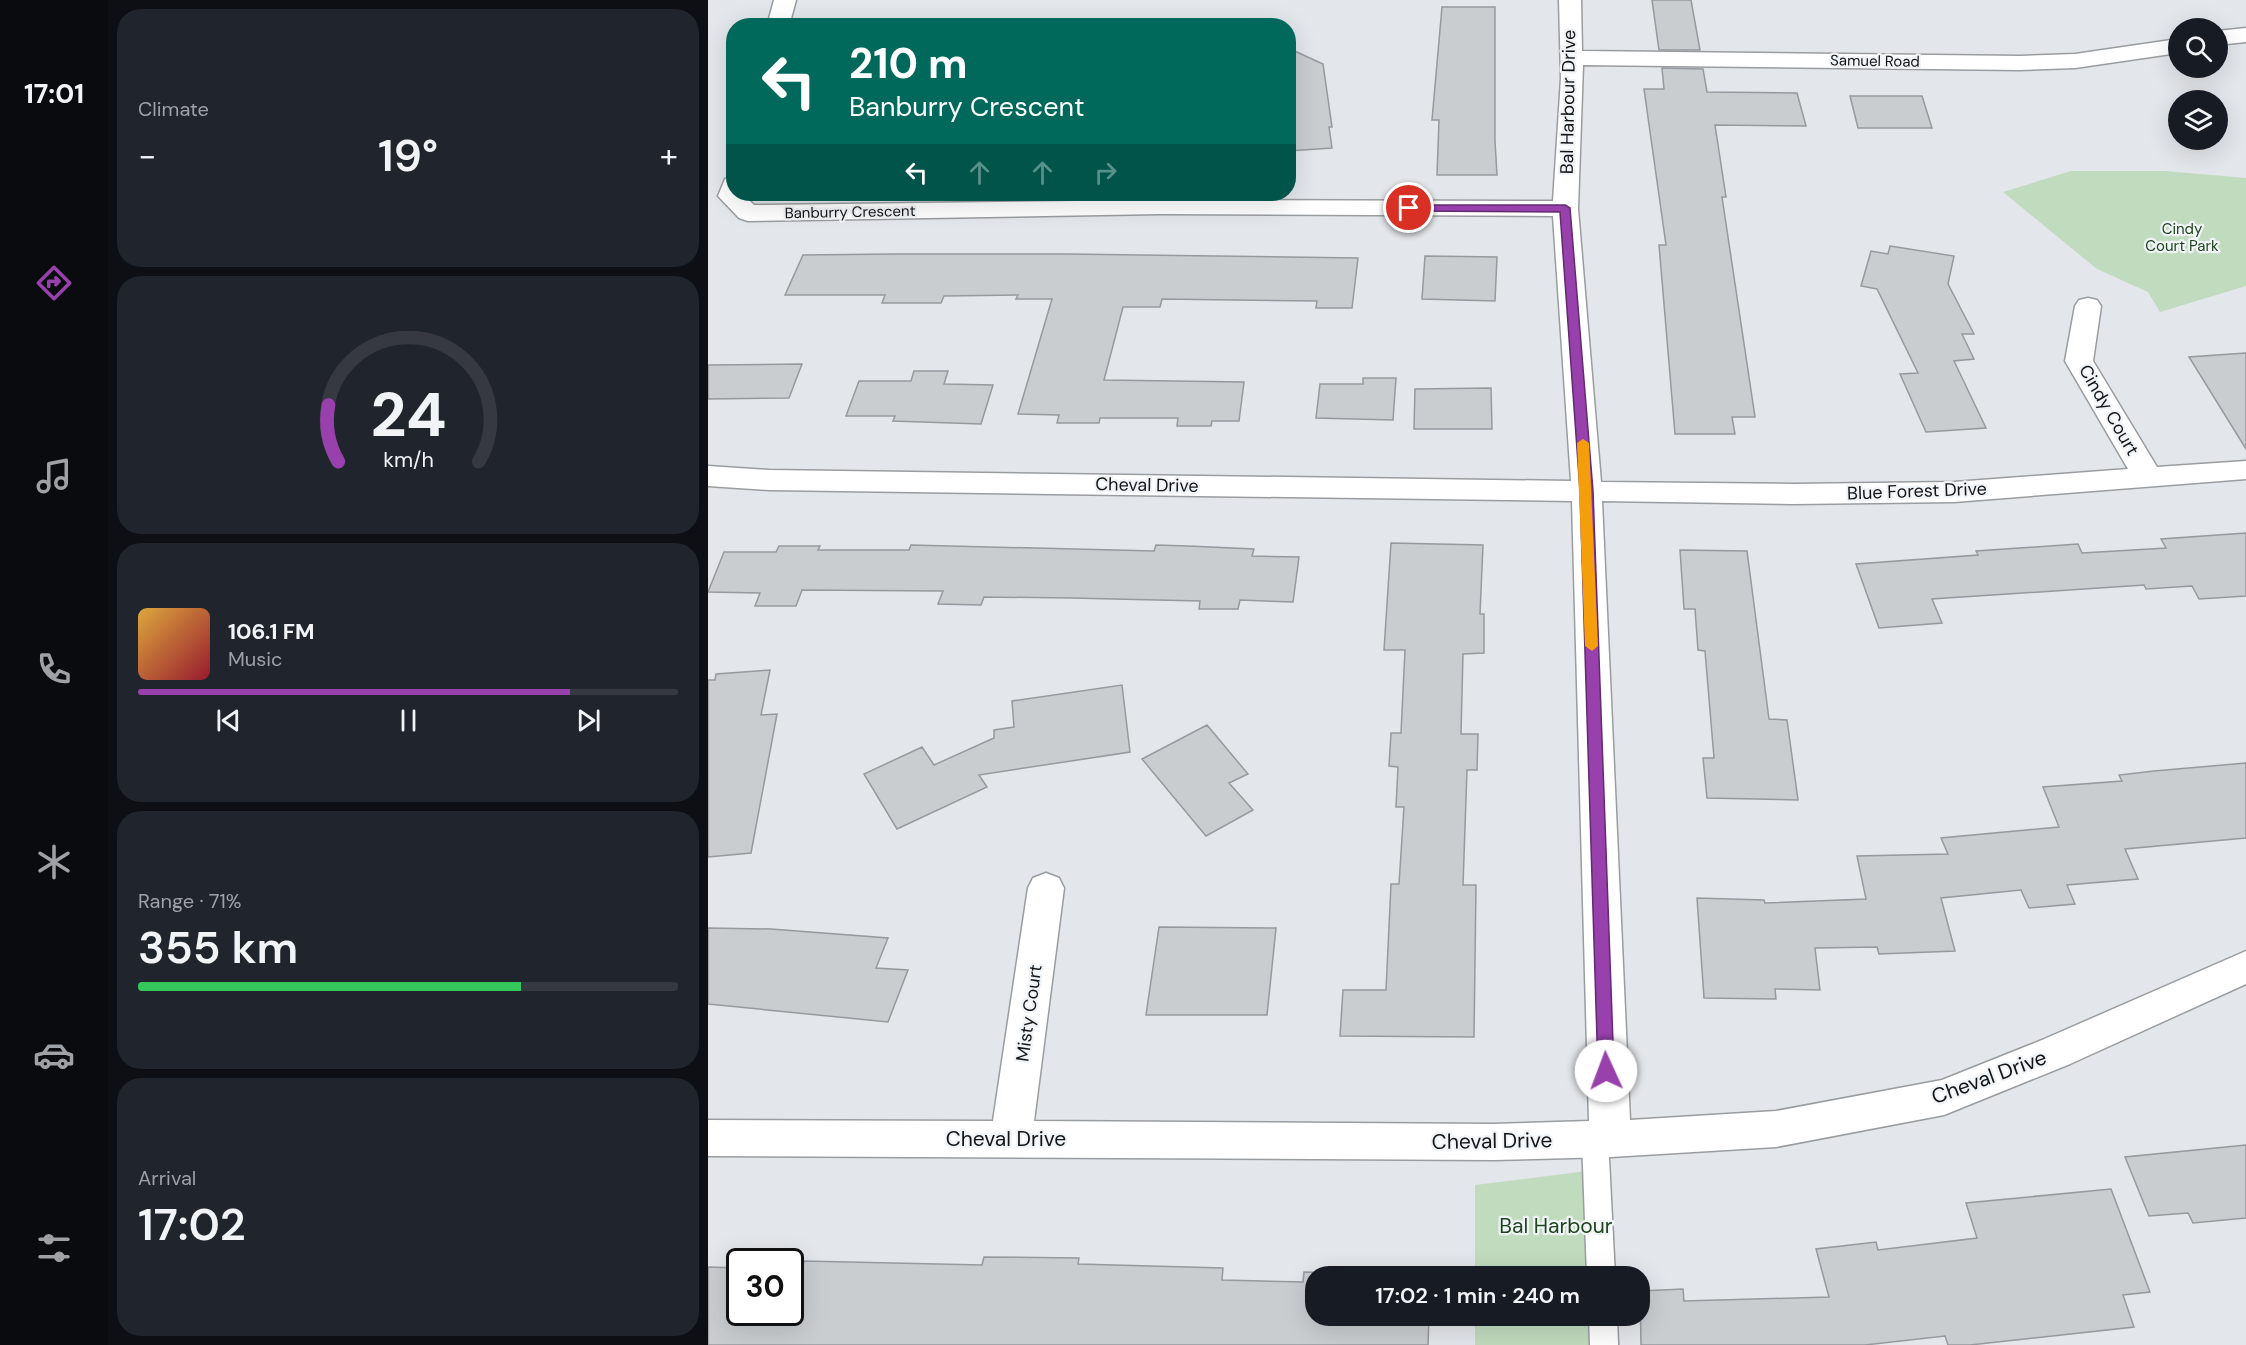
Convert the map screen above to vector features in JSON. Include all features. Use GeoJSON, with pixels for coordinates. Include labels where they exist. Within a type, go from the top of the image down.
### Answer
{"type":"FeatureCollection","features":[{"type":"Feature","properties":{"kind":"street"},"geometry":{"type":"LineString","coordinates":[[780,18],[785,0]]}},
{"type":"Feature","properties":{"kind":"street","name":"Bal Harbour Drive"},"geometry":{"type":"LineString","coordinates":[[1570,0],[1565,208],[1587,491],[1606,1071],[1603,1139]]}},
{"type":"Feature","properties":{"kind":"street"},"geometry":{"type":"LineString","coordinates":[[2228,37],[2246,35]]}},
{"type":"Feature","properties":{"kind":"street","name":"Samuel Road"},"geometry":{"type":"LineString","coordinates":[[1570,58],[2020,63],[2075,61],[2168,47]]}},
{"type":"Feature","properties":{"kind":"street","name":"Banburry Crescent"},"geometry":{"type":"LineString","coordinates":[[735,201],[748,213],[1130,201]]}},
{"type":"Feature","properties":{"kind":"street","name":"Banburry Crescent"},"geometry":{"type":"LineString","coordinates":[[1212,201],[1565,208]]}},
{"type":"Feature","properties":{"kind":"street","name":"Cindy Court"},"geometry":{"type":"LineString","coordinates":[[2088,306],[2079,361],[2147,476]]}},
{"type":"Feature","properties":{"kind":"street","name":"Blue Forest Drive"},"geometry":{"type":"LineString","coordinates":[[1587,491],[1793,495],[1954,492],[2246,470]]}},
{"type":"Feature","properties":{"kind":"street","name":"Cheval Drive"},"geometry":{"type":"LineString","coordinates":[[708,476],[792,481],[1587,491]]}},
{"type":"Feature","properties":{"kind":"street","name":"Misty Court"},"geometry":{"type":"LineString","coordinates":[[1011,1139],[1046,888]]}},
{"type":"Feature","properties":{"kind":"street","name":"Cheval Drive"},"geometry":{"type":"LineString","coordinates":[[708,1138],[1481,1142],[1603,1139],[1776,1129],[1944,1097],[2056,1052],[2246,967]]}},
{"type":"Feature","properties":{"kind":"lane"},"geometry":{"type":"LineString","coordinates":[[1601,1266],[1603,1139]]}},
{"type":"Feature","properties":{"kind":"lane"},"geometry":{"type":"LineString","coordinates":[[1604,1326],[1605,1345]]}},
{"type":"Feature","properties":{"kind":"green space","name":"Cindy Court Park"},"geometry":{"type":"Polygon","coordinates":[[[2071,171],[2165,171],[2246,178],[2246,286],[2160,312],[2148,292],[2097,269],[2003,192],[2071,171]]]}},
{"type":"Feature","properties":{"kind":"green space","name":"Bal Harbour"},"geometry":{"type":"Polygon","coordinates":[[[1603,1169],[1612,1266],[1475,1266],[1475,1185],[1603,1169]]]}},
{"type":"Feature","properties":{"kind":"green space"},"geometry":{"type":"Polygon","coordinates":[[[1475,1326],[1618,1326],[1620,1345],[1475,1345],[1475,1326]]]}},
{"type":"Feature","properties":{"kind":"building"},"geometry":{"type":"Polygon","coordinates":[[[1652,0],[1691,0],[1700,50],[1659,50],[1652,0]]]}},
{"type":"Feature","properties":{"kind":"building"},"geometry":{"type":"Polygon","coordinates":[[[1442,7],[1495,7],[1497,175],[1437,175],[1439,120],[1432,120],[1442,7]]]}},
{"type":"Feature","properties":{"kind":"building"},"geometry":{"type":"Polygon","coordinates":[[[1296,52],[1323,64],[1332,127],[1329,127],[1332,148],[1296,150],[1296,52]]]}},
{"type":"Feature","properties":{"kind":"building"},"geometry":{"type":"Polygon","coordinates":[[[1662,68],[1703,69],[1707,92],[1797,93],[1806,126],[1715,125],[1726,197],[1722,197],[1755,417],[1732,417],[1735,434],[1675,434],[1659,245],[1666,245],[1644,89],[1664,89],[1662,68]]]}},
{"type":"Feature","properties":{"kind":"building"},"geometry":{"type":"Polygon","coordinates":[[[1850,96],[1922,96],[1932,128],[1858,128],[1850,96]]]}},
{"type":"Feature","properties":{"kind":"building"},"geometry":{"type":"Polygon","coordinates":[[[1890,246],[1954,256],[1948,284],[1974,334],[1962,334],[1974,359],[1954,361],[1986,428],[1926,432],[1900,374],[1918,373],[1877,289],[1861,286],[1871,251],[1888,254],[1890,246]]]}},
{"type":"Feature","properties":{"kind":"building"},"geometry":{"type":"Polygon","coordinates":[[[803,255],[1358,258],[1352,308],[1316,308],[1317,301],[1162,299],[1160,307],[1123,307],[1104,380],[1244,382],[1239,421],[1212,421],[1211,426],[1177,426],[1178,418],[1100,418],[1099,423],[1057,423],[1059,415],[1018,414],[1052,299],[1016,299],[1018,295],[944,296],[941,303],[882,303],[885,295],[785,295],[803,255]]]}},
{"type":"Feature","properties":{"kind":"building"},"geometry":{"type":"Polygon","coordinates":[[[1425,256],[1497,257],[1495,301],[1422,299],[1425,256]]]}},
{"type":"Feature","properties":{"kind":"building"},"geometry":{"type":"Polygon","coordinates":[[[2246,353],[2246,449],[2189,357],[2246,353]]]}},
{"type":"Feature","properties":{"kind":"building"},"geometry":{"type":"Polygon","coordinates":[[[802,364],[789,398],[708,399],[708,365],[802,364]]]}},
{"type":"Feature","properties":{"kind":"building"},"geometry":{"type":"Polygon","coordinates":[[[914,371],[948,371],[944,384],[993,385],[981,424],[893,421],[895,416],[846,416],[859,381],[911,381],[914,371]]]}},
{"type":"Feature","properties":{"kind":"building"},"geometry":{"type":"Polygon","coordinates":[[[1363,378],[1396,378],[1393,420],[1316,418],[1320,384],[1363,384],[1363,378]]]}},
{"type":"Feature","properties":{"kind":"building"},"geometry":{"type":"Polygon","coordinates":[[[1491,388],[1492,429],[1414,429],[1415,389],[1491,388]]]}},
{"type":"Feature","properties":{"kind":"building"},"geometry":{"type":"Polygon","coordinates":[[[2246,533],[2246,596],[2199,599],[2192,586],[2146,589],[2144,585],[1932,599],[1942,623],[1879,628],[1856,564],[1978,555],[1976,551],[2078,544],[2082,553],[2166,548],[2161,539],[2246,533]]]}},
{"type":"Feature","properties":{"kind":"building"},"geometry":{"type":"Polygon","coordinates":[[[1391,543],[1483,545],[1480,614],[1484,614],[1484,653],[1463,654],[1461,734],[1478,734],[1477,770],[1467,770],[1463,885],[1476,885],[1474,1037],[1340,1036],[1343,990],[1386,990],[1391,884],[1399,884],[1404,807],[1396,807],[1398,767],[1389,766],[1391,733],[1401,733],[1405,650],[1384,650],[1391,543]]]}},
{"type":"Feature","properties":{"kind":"building"},"geometry":{"type":"Polygon","coordinates":[[[911,545],[1154,551],[1156,545],[1254,549],[1252,556],[1299,557],[1293,602],[1240,600],[1238,609],[1199,609],[1200,601],[1071,598],[984,597],[981,605],[938,604],[943,591],[802,590],[796,606],[755,606],[760,593],[708,592],[724,552],[776,552],[779,546],[820,546],[818,550],[909,550],[911,545]]]}},
{"type":"Feature","properties":{"kind":"building"},"geometry":{"type":"Polygon","coordinates":[[[1680,550],[1747,551],[1769,719],[1787,720],[1798,800],[1707,798],[1703,758],[1714,758],[1705,651],[1698,650],[1695,609],[1684,609],[1680,550]]]}},
{"type":"Feature","properties":{"kind":"building"},"geometry":{"type":"Polygon","coordinates":[[[770,670],[761,715],[777,714],[751,853],[708,857],[708,680],[715,680],[716,674],[770,670]]]}},
{"type":"Feature","properties":{"kind":"building"},"geometry":{"type":"Polygon","coordinates":[[[1122,685],[1130,752],[979,775],[987,787],[897,829],[864,774],[922,747],[934,765],[994,738],[994,730],[1014,727],[1012,701],[1122,685]]]}},
{"type":"Feature","properties":{"kind":"building"},"geometry":{"type":"Polygon","coordinates":[[[1207,725],[1248,774],[1229,783],[1253,810],[1206,836],[1142,759],[1207,725]]]}},
{"type":"Feature","properties":{"kind":"building"},"geometry":{"type":"Polygon","coordinates":[[[2246,763],[2246,838],[2125,849],[2138,879],[2067,885],[2075,904],[2029,908],[2021,890],[1941,898],[1955,951],[1879,954],[1877,947],[1815,948],[1820,990],[1775,989],[1776,999],[1704,998],[1697,898],[1764,900],[1765,903],[1866,899],[1857,856],[1948,854],[1941,838],[2059,827],[2043,787],[2122,781],[2119,775],[2246,763]]]}},
{"type":"Feature","properties":{"kind":"building"},"geometry":{"type":"Polygon","coordinates":[[[1159,927],[1276,928],[1267,1015],[1146,1015],[1159,927]]]}},
{"type":"Feature","properties":{"kind":"building"},"geometry":{"type":"Polygon","coordinates":[[[708,928],[771,929],[888,938],[876,968],[908,970],[888,1022],[708,1004],[708,928]]]}},
{"type":"Feature","properties":{"kind":"building"},"geometry":{"type":"Polygon","coordinates":[[[2246,1145],[2246,1218],[2193,1223],[2188,1213],[2149,1216],[2125,1157],[2246,1145]]]}},
{"type":"Feature","properties":{"kind":"building"},"geometry":{"type":"Polygon","coordinates":[[[2111,1189],[2150,1292],[2123,1295],[2134,1327],[1970,1345],[1948,1345],[1945,1336],[1865,1345],[1641,1345],[1641,1326],[1650,1326],[1650,1291],[1683,1289],[1684,1301],[1829,1297],[1816,1249],[1876,1242],[1878,1250],[1977,1238],[1966,1203],[2111,1189]]]}},
{"type":"Feature","properties":{"kind":"building"},"geometry":{"type":"Polygon","coordinates":[[[984,1257],[1079,1258],[1078,1264],[1223,1268],[1222,1280],[1303,1282],[1305,1272],[1305,1326],[1429,1326],[1428,1345],[708,1345],[708,1267],[726,1268],[726,1326],[804,1326],[804,1261],[982,1265],[984,1257]]]}},
{"type":"Feature","properties":{"kind":"slow traffic"},"geometry":{"type":"LineString","coordinates":[[1583,443],[1587,491],[1592,646]]}},
{"type":"Feature","properties":{"kind":"route"},"geometry":{"type":"LineString","coordinates":[[1409,208],[1565,208],[1587,491],[1606,1071]]}}]}
